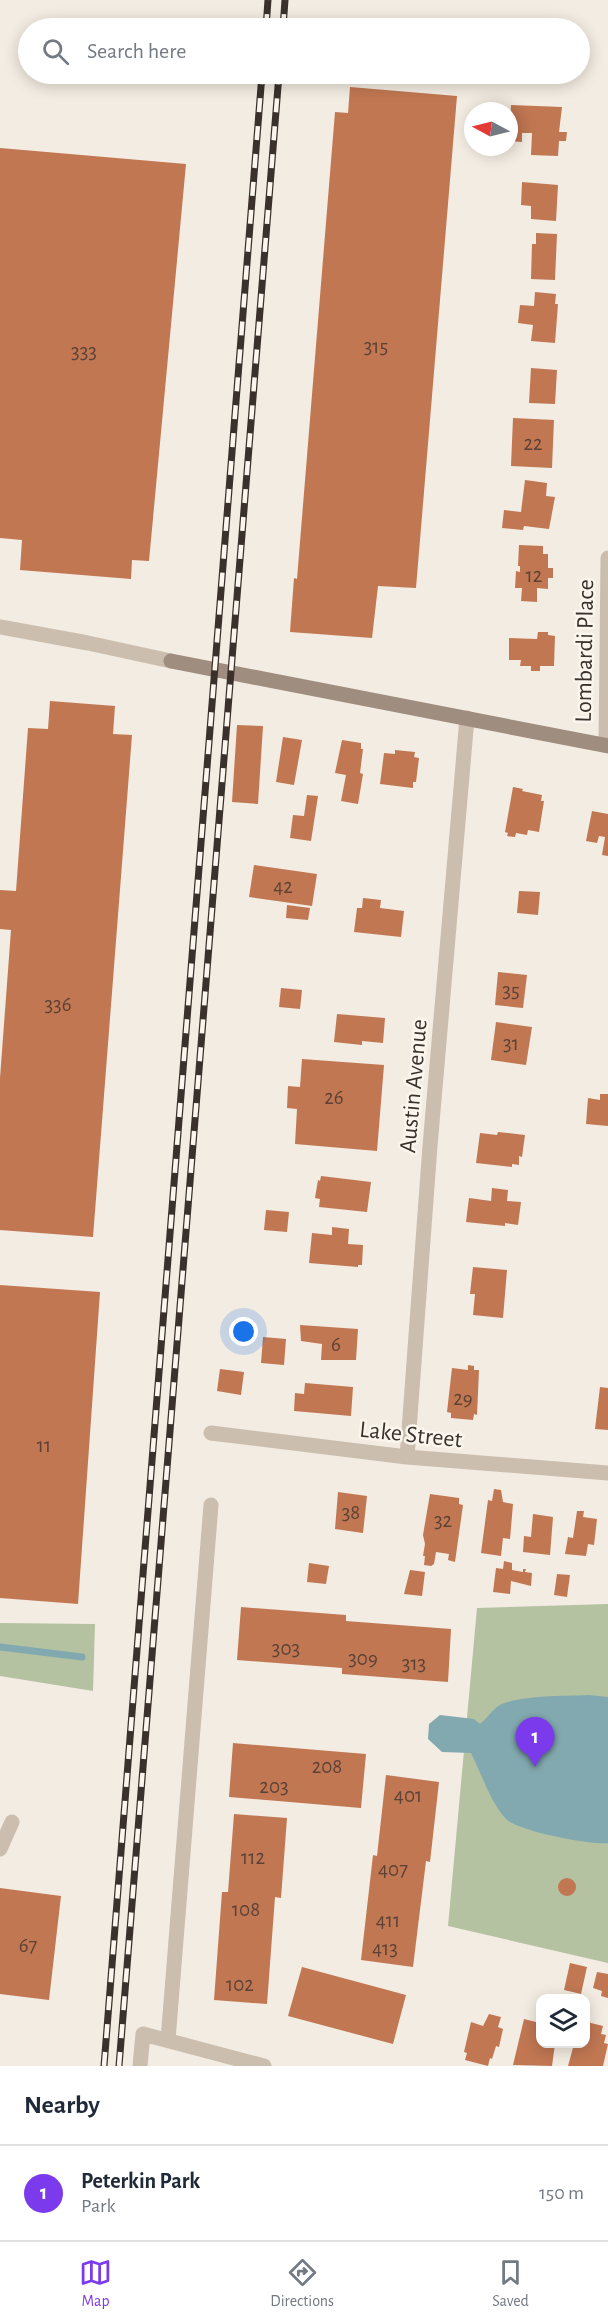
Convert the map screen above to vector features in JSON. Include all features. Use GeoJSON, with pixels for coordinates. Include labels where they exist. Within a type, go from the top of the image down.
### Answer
{"type":"FeatureCollection","features":[{"type":"Feature","properties":{"kind":"main road"},"geometry":{"type":"LineString","coordinates":[[171,661],[607,746]]}},
{"type":"Feature","properties":{"kind":"street","name":"Lombardi Place"},"geometry":{"type":"LineString","coordinates":[[607,746],[608,558]]}},
{"type":"Feature","properties":{"kind":"street"},"geometry":{"type":"LineString","coordinates":[[0,627],[171,661]]}},
{"type":"Feature","properties":{"kind":"street","name":"Austin Avenue"},"geometry":{"type":"LineString","coordinates":[[407,1457],[430,1146],[466,718]]}},
{"type":"Feature","properties":{"kind":"street","name":"Lake Street"},"geometry":{"type":"LineString","coordinates":[[211,1433],[407,1457],[608,1473]]}},
{"type":"Feature","properties":{"kind":"street"},"geometry":{"type":"LineString","coordinates":[[168,2040],[211,1505]]}},
{"type":"Feature","properties":{"kind":"street"},"geometry":{"type":"LineString","coordinates":[[0,1849],[12,1822]]}},
{"type":"Feature","properties":{"kind":"street"},"geometry":{"type":"LineString","coordinates":[[140,2066],[143,2034],[264,2066]]}},
{"type":"Feature","properties":{"kind":"green space"},"geometry":{"type":"Polygon","coordinates":[[[608,1604],[608,1963],[448,1926],[477,1608],[608,1604]]]}},
{"type":"Feature","properties":{"kind":"green space"},"geometry":{"type":"Polygon","coordinates":[[[0,1623],[95,1624],[93,1691],[0,1676],[0,1623]]]}},
{"type":"Feature","properties":{"kind":"water"},"geometry":{"type":"Polygon","coordinates":[[[589,1695],[608,1697],[608,1843],[586,1842],[555,1836],[513,1824],[506,1819],[496,1805],[471,1753],[442,1752],[428,1739],[429,1724],[440,1715],[474,1719],[480,1724],[497,1707],[515,1700],[589,1695]]]}},
{"type":"Feature","properties":{"kind":"building"},"geometry":{"type":"Polygon","coordinates":[[[350,87],[457,96],[416,588],[378,586],[372,638],[290,632],[294,578],[297,579],[335,112],[348,113],[350,87]]]}},
{"type":"Feature","properties":{"kind":"building"},"geometry":{"type":"Polygon","coordinates":[[[518,105],[562,107],[559,132],[567,132],[566,141],[559,141],[558,156],[531,155],[532,133],[522,133],[522,142],[518,142],[518,105]]]}},
{"type":"Feature","properties":{"kind":"building"},"geometry":{"type":"Polygon","coordinates":[[[0,148],[186,164],[149,561],[132,560],[131,579],[20,570],[22,540],[0,538],[0,148]]]}},
{"type":"Feature","properties":{"kind":"building"},"geometry":{"type":"Polygon","coordinates":[[[522,182],[558,185],[556,221],[531,219],[531,206],[521,205],[522,182]]]}},
{"type":"Feature","properties":{"kind":"building"},"geometry":{"type":"Polygon","coordinates":[[[536,233],[557,234],[555,280],[531,279],[532,244],[536,244],[536,233]]]}},
{"type":"Feature","properties":{"kind":"building"},"geometry":{"type":"Polygon","coordinates":[[[535,292],[556,294],[555,304],[558,304],[555,343],[531,341],[533,325],[518,323],[520,305],[534,306],[535,292]]]}},
{"type":"Feature","properties":{"kind":"building"},"geometry":{"type":"Polygon","coordinates":[[[531,368],[557,370],[555,404],[529,403],[531,368]]]}},
{"type":"Feature","properties":{"kind":"building"},"geometry":{"type":"Polygon","coordinates":[[[513,418],[554,420],[552,468],[511,466],[513,418]]]}},
{"type":"Feature","properties":{"kind":"building"},"geometry":{"type":"Polygon","coordinates":[[[525,480],[547,483],[546,496],[555,497],[549,529],[524,526],[523,530],[502,528],[504,510],[521,512],[525,480]]]}},
{"type":"Feature","properties":{"kind":"building"},"geometry":{"type":"Polygon","coordinates":[[[519,545],[543,546],[543,554],[548,554],[548,568],[553,568],[553,578],[548,578],[548,589],[537,588],[537,602],[521,601],[522,588],[515,588],[516,571],[520,572],[519,545]]]}},
{"type":"Feature","properties":{"kind":"building"},"geometry":{"type":"Polygon","coordinates":[[[538,632],[548,632],[548,635],[555,636],[554,666],[540,666],[540,671],[531,671],[531,666],[520,666],[521,660],[509,660],[509,638],[537,639],[538,632]]]}},
{"type":"Feature","properties":{"kind":"building"},"geometry":{"type":"Polygon","coordinates":[[[50,701],[115,706],[113,734],[132,735],[93,1237],[0,1230],[0,1078],[11,930],[0,929],[0,890],[16,891],[28,728],[48,729],[50,701]]]}},
{"type":"Feature","properties":{"kind":"building"},"geometry":{"type":"Polygon","coordinates":[[[237,725],[263,726],[258,804],[232,802],[237,725]]]}},
{"type":"Feature","properties":{"kind":"building"},"geometry":{"type":"Polygon","coordinates":[[[283,737],[302,740],[294,785],[276,782],[283,737]]]}},
{"type":"Feature","properties":{"kind":"building"},"geometry":{"type":"Polygon","coordinates":[[[342,740],[361,743],[361,749],[363,749],[360,773],[363,774],[358,804],[341,801],[346,775],[335,773],[342,740]]]}},
{"type":"Feature","properties":{"kind":"building"},"geometry":{"type":"Polygon","coordinates":[[[395,750],[415,752],[414,757],[419,758],[413,788],[380,784],[384,753],[395,754],[395,750]]]}},
{"type":"Feature","properties":{"kind":"building"},"geometry":{"type":"Polygon","coordinates":[[[513,787],[542,795],[541,801],[544,801],[539,832],[528,830],[527,835],[516,833],[515,837],[507,836],[508,833],[505,832],[513,787]]]}},
{"type":"Feature","properties":{"kind":"building"},"geometry":{"type":"Polygon","coordinates":[[[307,795],[318,796],[311,841],[290,838],[293,815],[304,816],[307,795]]]}},
{"type":"Feature","properties":{"kind":"building"},"geometry":{"type":"Polygon","coordinates":[[[592,811],[608,814],[608,856],[602,855],[605,837],[599,836],[597,843],[586,841],[592,811]]]}},
{"type":"Feature","properties":{"kind":"building"},"geometry":{"type":"Polygon","coordinates":[[[254,865],[317,874],[312,906],[249,897],[254,865]]]}},
{"type":"Feature","properties":{"kind":"building"},"geometry":{"type":"Polygon","coordinates":[[[519,891],[540,892],[538,915],[517,913],[519,891]]]}},
{"type":"Feature","properties":{"kind":"building"},"geometry":{"type":"Polygon","coordinates":[[[363,898],[381,900],[380,908],[404,911],[401,937],[354,932],[357,908],[362,908],[363,898]]]}},
{"type":"Feature","properties":{"kind":"building"},"geometry":{"type":"Polygon","coordinates":[[[287,905],[310,908],[308,920],[286,918],[287,905]]]}},
{"type":"Feature","properties":{"kind":"building"},"geometry":{"type":"Polygon","coordinates":[[[498,972],[527,975],[523,1008],[495,1005],[498,972]]]}},
{"type":"Feature","properties":{"kind":"building"},"geometry":{"type":"Polygon","coordinates":[[[281,988],[302,990],[300,1009],[279,1007],[281,988]]]}},
{"type":"Feature","properties":{"kind":"building"},"geometry":{"type":"Polygon","coordinates":[[[337,1014],[385,1018],[383,1043],[362,1041],[362,1045],[334,1042],[337,1014]]]}},
{"type":"Feature","properties":{"kind":"building"},"geometry":{"type":"Polygon","coordinates":[[[496,1022],[532,1027],[526,1065],[491,1060],[496,1022]]]}},
{"type":"Feature","properties":{"kind":"building"},"geometry":{"type":"Polygon","coordinates":[[[302,1059],[384,1065],[377,1151],[295,1144],[297,1109],[287,1108],[288,1086],[300,1087],[302,1059]]]}},
{"type":"Feature","properties":{"kind":"building"},"geometry":{"type":"Polygon","coordinates":[[[600,1094],[608,1094],[608,1126],[586,1124],[588,1098],[600,1100],[600,1094]]]}},
{"type":"Feature","properties":{"kind":"building"},"geometry":{"type":"Polygon","coordinates":[[[498,1132],[525,1135],[519,1165],[512,1164],[512,1167],[476,1163],[480,1133],[497,1135],[498,1132]]]}},
{"type":"Feature","properties":{"kind":"building"},"geometry":{"type":"Polygon","coordinates":[[[321,1176],[371,1182],[367,1212],[319,1207],[320,1199],[315,1198],[318,1180],[320,1181],[321,1176]]]}},
{"type":"Feature","properties":{"kind":"building"},"geometry":{"type":"Polygon","coordinates":[[[492,1188],[508,1190],[507,1201],[521,1202],[518,1225],[466,1222],[469,1198],[491,1201],[492,1188]]]}},
{"type":"Feature","properties":{"kind":"building"},"geometry":{"type":"Polygon","coordinates":[[[266,1210],[289,1212],[287,1232],[264,1230],[266,1210]]]}},
{"type":"Feature","properties":{"kind":"building"},"geometry":{"type":"Polygon","coordinates":[[[332,1227],[349,1229],[348,1244],[363,1245],[362,1265],[358,1267],[309,1263],[312,1233],[332,1235],[332,1227]]]}},
{"type":"Feature","properties":{"kind":"building"},"geometry":{"type":"Polygon","coordinates":[[[473,1267],[507,1270],[503,1318],[473,1315],[475,1294],[470,1294],[473,1267]]]}},
{"type":"Feature","properties":{"kind":"building"},"geometry":{"type":"Polygon","coordinates":[[[0,1285],[100,1292],[78,1604],[0,1598],[0,1285]]]}},
{"type":"Feature","properties":{"kind":"building"},"geometry":{"type":"Polygon","coordinates":[[[300,1325],[358,1329],[356,1360],[321,1360],[322,1344],[301,1341],[300,1325]]]}},
{"type":"Feature","properties":{"kind":"building"},"geometry":{"type":"Polygon","coordinates":[[[263,1337],[286,1339],[284,1365],[261,1363],[263,1337]]]}},
{"type":"Feature","properties":{"kind":"building"},"geometry":{"type":"Polygon","coordinates":[[[468,1365],[474,1366],[474,1370],[479,1370],[477,1415],[474,1414],[473,1420],[451,1418],[451,1413],[447,1412],[452,1368],[468,1370],[468,1365]]]}},
{"type":"Feature","properties":{"kind":"building"},"geometry":{"type":"Polygon","coordinates":[[[220,1369],[244,1372],[241,1395],[217,1391],[220,1369]]]}},
{"type":"Feature","properties":{"kind":"building"},"geometry":{"type":"Polygon","coordinates":[[[305,1383],[353,1387],[351,1416],[294,1411],[295,1393],[304,1394],[305,1383]]]}},
{"type":"Feature","properties":{"kind":"building"},"geometry":{"type":"Polygon","coordinates":[[[600,1387],[608,1388],[608,1430],[595,1429],[600,1387]]]}},
{"type":"Feature","properties":{"kind":"building"},"geometry":{"type":"Polygon","coordinates":[[[494,1489],[501,1490],[503,1502],[513,1504],[510,1539],[503,1538],[501,1556],[481,1553],[488,1500],[492,1501],[494,1489]]]}},
{"type":"Feature","properties":{"kind":"building"},"geometry":{"type":"Polygon","coordinates":[[[338,1492],[367,1496],[363,1533],[335,1529],[338,1492]]]}},
{"type":"Feature","properties":{"kind":"building"},"geometry":{"type":"Polygon","coordinates":[[[430,1494],[459,1498],[459,1504],[463,1505],[455,1562],[448,1560],[449,1554],[436,1552],[434,1564],[424,1565],[423,1535],[430,1494]]]}},
{"type":"Feature","properties":{"kind":"building"},"geometry":{"type":"Polygon","coordinates":[[[577,1511],[584,1511],[583,1517],[597,1519],[594,1545],[588,1544],[586,1556],[565,1554],[568,1537],[573,1538],[577,1511]]]}},
{"type":"Feature","properties":{"kind":"building"},"geometry":{"type":"Polygon","coordinates":[[[533,1514],[553,1517],[550,1555],[523,1552],[524,1536],[531,1537],[533,1514]]]}},
{"type":"Feature","properties":{"kind":"building"},"geometry":{"type":"Polygon","coordinates":[[[504,1561],[512,1563],[512,1570],[523,1572],[523,1569],[526,1569],[525,1572],[532,1573],[531,1586],[511,1581],[510,1594],[493,1592],[496,1568],[503,1569],[504,1561]]]}},
{"type":"Feature","properties":{"kind":"building"},"geometry":{"type":"Polygon","coordinates":[[[309,1563],[329,1566],[326,1584],[307,1582],[309,1563]]]}},
{"type":"Feature","properties":{"kind":"building"},"geometry":{"type":"Polygon","coordinates":[[[410,1570],[425,1572],[422,1596],[404,1594],[410,1570]]]}},
{"type":"Feature","properties":{"kind":"building"},"geometry":{"type":"Polygon","coordinates":[[[557,1574],[570,1575],[567,1597],[554,1595],[557,1574]]]}},
{"type":"Feature","properties":{"kind":"building"},"geometry":{"type":"Polygon","coordinates":[[[241,1607],[346,1615],[346,1621],[451,1629],[448,1682],[342,1674],[342,1668],[237,1660],[241,1607]]]}},
{"type":"Feature","properties":{"kind":"building"},"geometry":{"type":"Polygon","coordinates":[[[233,1743],[366,1754],[361,1808],[229,1797],[233,1743]]]}},
{"type":"Feature","properties":{"kind":"building"},"geometry":{"type":"Polygon","coordinates":[[[386,1775],[439,1782],[430,1862],[426,1861],[413,1967],[361,1960],[373,1855],[377,1856],[386,1775]]]}},
{"type":"Feature","properties":{"kind":"building"},"geometry":{"type":"Polygon","coordinates":[[[234,1814],[287,1818],[281,1898],[275,1897],[267,2004],[214,2000],[222,1892],[228,1892],[234,1814]]]}},
{"type":"Feature","properties":{"kind":"building"},"geometry":{"type":"Polygon","coordinates":[[[563,1878],[571,1878],[576,1883],[574,1894],[563,1896],[558,1891],[558,1883],[563,1878]]]}},
{"type":"Feature","properties":{"kind":"building"},"geometry":{"type":"Polygon","coordinates":[[[0,1888],[61,1896],[49,2000],[0,1994],[0,1888]]]}},
{"type":"Feature","properties":{"kind":"building"},"geometry":{"type":"Polygon","coordinates":[[[570,1963],[587,1967],[581,1994],[564,1990],[570,1963]]]}},
{"type":"Feature","properties":{"kind":"building"},"geometry":{"type":"Polygon","coordinates":[[[302,1967],[406,1995],[393,2044],[288,2016],[302,1967]]]}},
{"type":"Feature","properties":{"kind":"building"},"geometry":{"type":"Polygon","coordinates":[[[597,1972],[608,1974],[608,1998],[601,1996],[602,1991],[593,1988],[597,1972]]]}},
{"type":"Feature","properties":{"kind":"building"},"geometry":{"type":"Polygon","coordinates":[[[489,2014],[501,2017],[498,2027],[503,2029],[499,2047],[496,2046],[488,2066],[465,2060],[467,2053],[464,2052],[471,2022],[483,2026],[489,2014]]]}},
{"type":"Feature","properties":{"kind":"building"},"geometry":{"type":"Polygon","coordinates":[[[524,2019],[536,2022],[536,2048],[554,2048],[552,2066],[513,2065],[524,2019]]]}},
{"type":"Feature","properties":{"kind":"building"},"geometry":{"type":"Polygon","coordinates":[[[590,2023],[603,2026],[601,2034],[606,2035],[604,2043],[608,2044],[603,2066],[568,2066],[573,2048],[590,2048],[590,2023]]]}},
{"type":"Feature","properties":{"kind":"waterway"},"geometry":{"type":"LineString","coordinates":[[0,1647],[82,1657]]}},
{"type":"Feature","properties":{"kind":"railway"},"geometry":{"type":"LineString","coordinates":[[267,18],[268,0]]}},
{"type":"Feature","properties":{"kind":"railway"},"geometry":{"type":"LineString","coordinates":[[284,18],[285,0]]}},
{"type":"Feature","properties":{"kind":"railway"},"geometry":{"type":"LineString","coordinates":[[104,2066],[261,84]]}},
{"type":"Feature","properties":{"kind":"railway"},"geometry":{"type":"LineString","coordinates":[[119,2066],[278,84]]}},
{"type":"Feature","properties":{"kind":"place","name":"Peterkin Park"},"geometry":{"type":"Point","coordinates":[535,1767]}}]}
